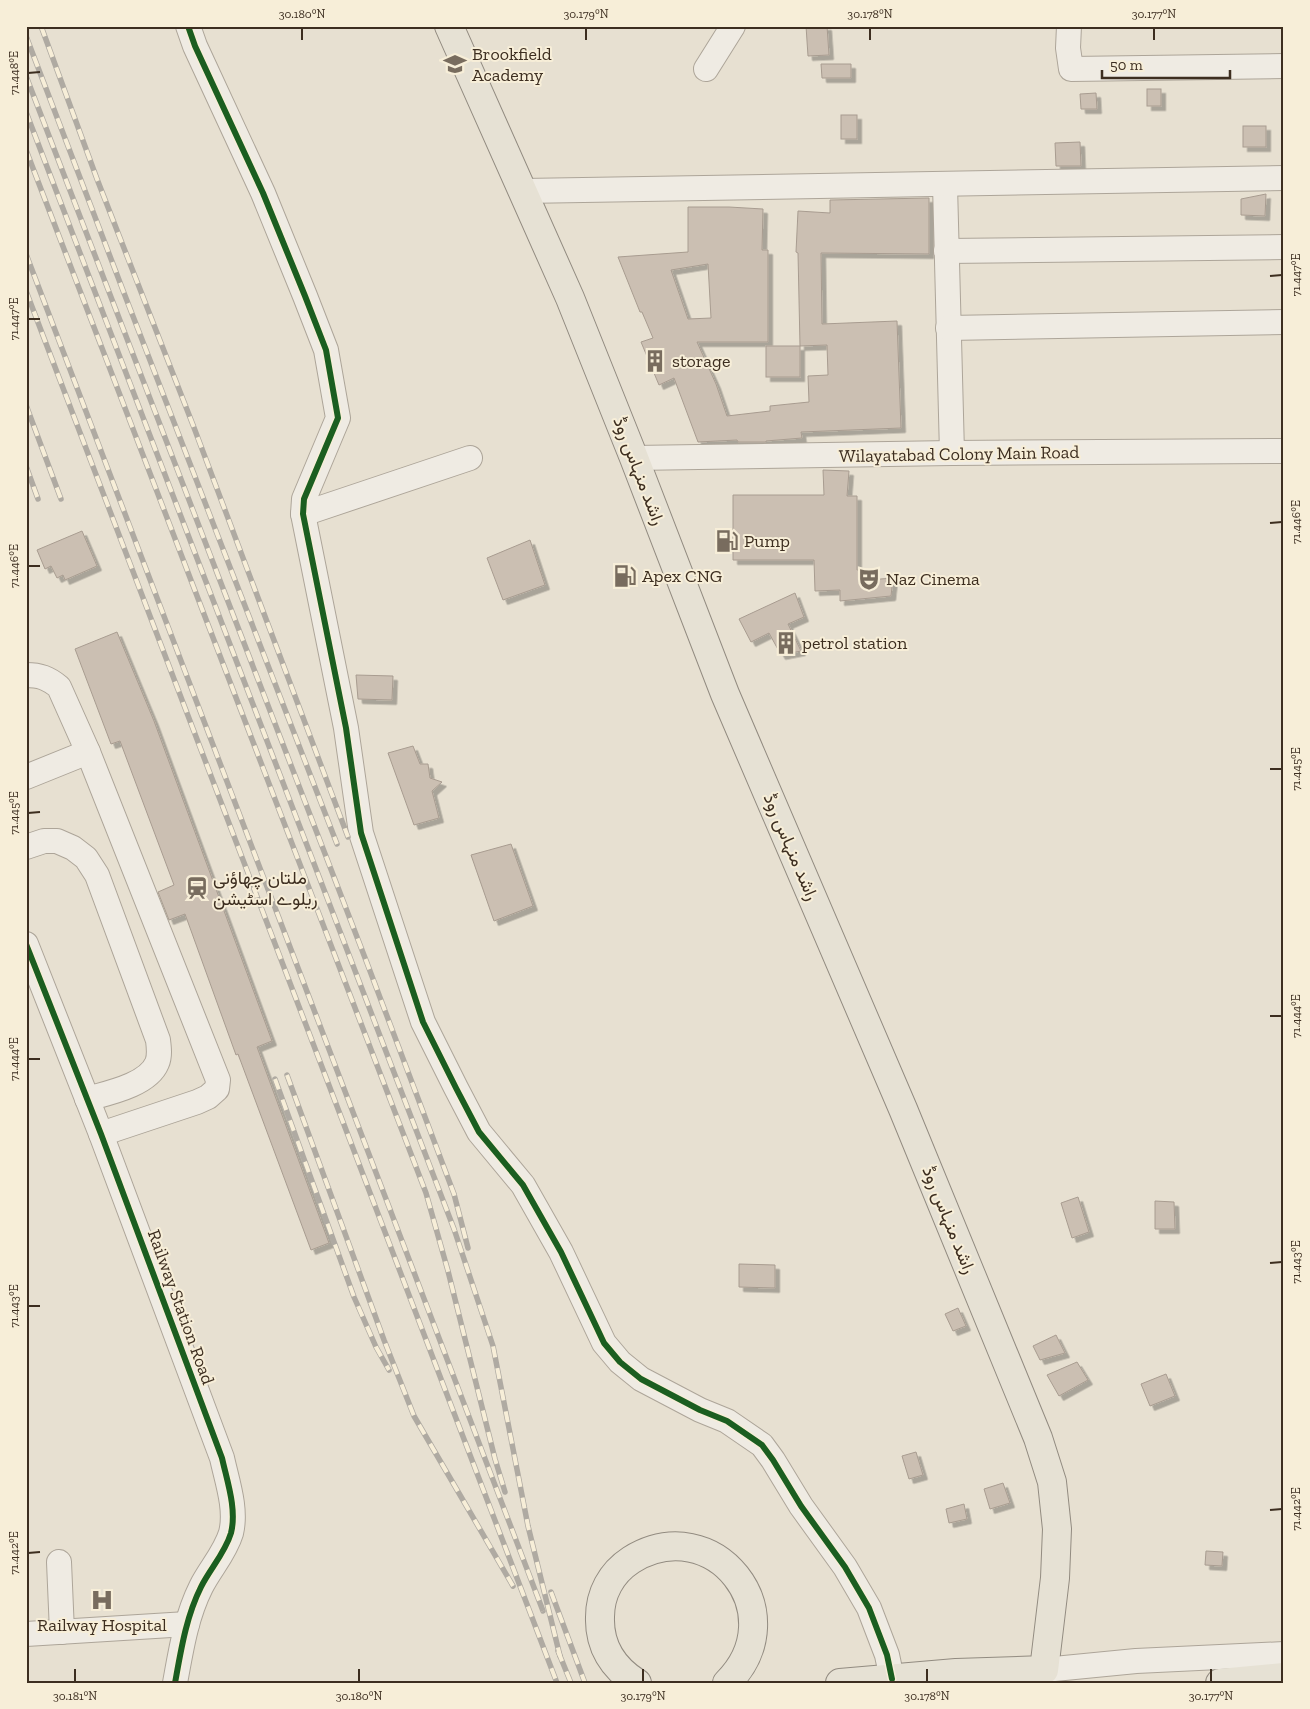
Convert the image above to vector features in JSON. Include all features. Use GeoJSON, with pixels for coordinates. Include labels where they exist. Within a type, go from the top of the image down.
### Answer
{"type":"FeatureCollection","features":[{"type":"Feature","properties":{"kind":"main road","name":"راشد منہاس روڈ"},"geometry":{"type":"LineString","coordinates":[[450,26],[570,298],[725,694],[900,1100],[1038,1438],[1052,1482],[1057,1529],[1055,1578],[1044,1677]]}},
{"type":"Feature","properties":{"kind":"main road"},"geometry":{"type":"LineString","coordinates":[[637,1683],[625,1675],[611,1660],[600,1629],[600,1604],[604,1593],[617,1572],[626,1563],[653,1549],[677,1546],[706,1553],[728,1567],[736,1575],[751,1605],[753,1625],[748,1650],[737,1671],[727,1683]]}},
{"type":"Feature","properties":{"kind":"main road"},"geometry":{"type":"LineString","coordinates":[[840,1683],[956,1673],[1044,1677]]}},
{"type":"Feature","properties":{"kind":"main road"},"geometry":{"type":"LineString","coordinates":[[1220,1683],[1284,1677]]}},
{"type":"Feature","properties":{"kind":"street"},"geometry":{"type":"LineString","coordinates":[[188,26],[195,46],[263,193],[326,350],[338,418],[304,499],[303,514],[346,728],[361,833],[423,1022],[479,1132],[523,1185],[561,1252],[604,1343],[620,1362],[640,1379],[700,1410],[727,1421],[762,1445],[801,1506],[845,1567],[869,1608],[887,1655],[892,1679]]}},
{"type":"Feature","properties":{"kind":"street"},"geometry":{"type":"LineString","coordinates":[[706,69],[733,26]]}},
{"type":"Feature","properties":{"kind":"street"},"geometry":{"type":"LineString","coordinates":[[1069,26],[1068,48],[1071,70],[1284,66]]}},
{"type":"Feature","properties":{"kind":"street"},"geometry":{"type":"LineString","coordinates":[[523,191],[1284,178]]}},
{"type":"Feature","properties":{"kind":"street"},"geometry":{"type":"LineString","coordinates":[[945,185],[952,453]]}},
{"type":"Feature","properties":{"kind":"street"},"geometry":{"type":"LineString","coordinates":[[946,252],[1284,247]]}},
{"type":"Feature","properties":{"kind":"street"},"geometry":{"type":"LineString","coordinates":[[948,328],[1284,322]]}},
{"type":"Feature","properties":{"kind":"street","name":"Wilayatabad Colony Main Road"},"geometry":{"type":"LineString","coordinates":[[634,458],[952,453],[1284,451]]}},
{"type":"Feature","properties":{"kind":"street"},"geometry":{"type":"LineString","coordinates":[[303,514],[470,458]]}},
{"type":"Feature","properties":{"kind":"street"},"geometry":{"type":"LineString","coordinates":[[26,675],[38,675],[59,686],[88,752],[218,1080],[217,1089],[202,1100],[101,1134]]}},
{"type":"Feature","properties":{"kind":"street"},"geometry":{"type":"LineString","coordinates":[[26,777],[88,752]]}},
{"type":"Feature","properties":{"kind":"street"},"geometry":{"type":"LineString","coordinates":[[26,847],[44,841],[57,841],[73,848],[86,858],[97,875],[158,1040],[160,1054],[156,1065],[148,1076],[125,1087],[88,1099]]}},
{"type":"Feature","properties":{"kind":"street","name":"Railway Station Road"},"geometry":{"type":"LineString","coordinates":[[26,944],[88,1099],[222,1458],[232,1502],[231,1533],[219,1558],[201,1587],[187,1624],[175,1683]]}},
{"type":"Feature","properties":{"kind":"street"},"geometry":{"type":"LineString","coordinates":[[59,1562],[62,1632]]}},
{"type":"Feature","properties":{"kind":"street"},"geometry":{"type":"LineString","coordinates":[[26,1634],[187,1624]]}},
{"type":"Feature","properties":{"kind":"street"},"geometry":{"type":"LineString","coordinates":[[1044,1677],[1136,1660],[1284,1654]]}},
{"type":"Feature","properties":{"kind":"building"},"geometry":{"type":"Polygon","coordinates":[[[806,26],[827,26],[829,55],[808,56],[806,26]]]}},
{"type":"Feature","properties":{"kind":"building"},"geometry":{"type":"Polygon","coordinates":[[[821,64],[851,64],[851,78],[822,78],[821,64]]]}},
{"type":"Feature","properties":{"kind":"building"},"geometry":{"type":"Polygon","coordinates":[[[1147,89],[1161,89],[1161,106],[1147,106],[1147,89]]]}},
{"type":"Feature","properties":{"kind":"building"},"geometry":{"type":"Polygon","coordinates":[[[1096,93],[1097,109],[1081,109],[1080,94],[1096,93]]]}},
{"type":"Feature","properties":{"kind":"building"},"geometry":{"type":"Polygon","coordinates":[[[841,115],[857,115],[857,139],[841,139],[841,115]]]}},
{"type":"Feature","properties":{"kind":"building"},"geometry":{"type":"Polygon","coordinates":[[[1243,126],[1266,126],[1266,147],[1243,147],[1243,126]]]}},
{"type":"Feature","properties":{"kind":"building"},"geometry":{"type":"Polygon","coordinates":[[[1080,142],[1081,166],[1056,166],[1055,143],[1080,142]]]}},
{"type":"Feature","properties":{"kind":"building"},"geometry":{"type":"Polygon","coordinates":[[[1266,194],[1265,216],[1241,215],[1241,199],[1266,194]]]}},
{"type":"Feature","properties":{"kind":"building"},"geometry":{"type":"Polygon","coordinates":[[[929,198],[929,254],[821,253],[822,324],[897,321],[901,428],[801,432],[802,438],[766,442],[738,442],[737,440],[698,442],[674,378],[659,385],[641,342],[653,338],[642,312],[640,312],[618,257],[688,252],[688,207],[763,209],[762,250],[768,250],[768,342],[697,342],[716,384],[727,416],[770,411],[770,406],[809,402],[808,376],[828,375],[827,345],[800,346],[798,253],[796,252],[798,211],[830,213],[830,200],[929,198]],[[708,264],[671,270],[688,319],[711,318],[708,264]]]}},
{"type":"Feature","properties":{"kind":"building"},"geometry":{"type":"Polygon","coordinates":[[[766,346],[800,346],[800,377],[766,377],[766,346]]]}},
{"type":"Feature","properties":{"kind":"building"},"geometry":{"type":"Polygon","coordinates":[[[823,470],[849,471],[847,496],[857,496],[857,570],[869,570],[868,580],[893,578],[891,596],[840,601],[840,590],[815,591],[814,560],[733,560],[733,495],[824,495],[823,470]]]}},
{"type":"Feature","properties":{"kind":"building"},"geometry":{"type":"Polygon","coordinates":[[[82,531],[97,566],[65,580],[63,575],[57,578],[51,566],[45,569],[37,550],[82,531]]]}},
{"type":"Feature","properties":{"kind":"building"},"geometry":{"type":"Polygon","coordinates":[[[530,540],[545,585],[503,600],[487,558],[530,540]]]}},
{"type":"Feature","properties":{"kind":"building"},"geometry":{"type":"Polygon","coordinates":[[[795,593],[804,617],[788,624],[801,651],[781,655],[769,633],[751,642],[739,619],[795,593]]]}},
{"type":"Feature","properties":{"kind":"building"},"geometry":{"type":"Polygon","coordinates":[[[117,632],[154,721],[272,1041],[257,1047],[329,1243],[311,1250],[238,1054],[236,1055],[185,914],[169,920],[158,892],[174,885],[120,741],[111,744],[75,649],[117,632]]]}},
{"type":"Feature","properties":{"kind":"building"},"geometry":{"type":"Polygon","coordinates":[[[356,675],[393,676],[392,700],[358,699],[356,675]]]}},
{"type":"Feature","properties":{"kind":"building"},"geometry":{"type":"Polygon","coordinates":[[[413,746],[420,764],[428,764],[430,778],[442,782],[432,791],[439,818],[414,825],[388,753],[413,746]]]}},
{"type":"Feature","properties":{"kind":"building"},"geometry":{"type":"Polygon","coordinates":[[[511,844],[533,906],[494,921],[471,855],[511,844]]]}},
{"type":"Feature","properties":{"kind":"building"},"geometry":{"type":"Polygon","coordinates":[[[1078,1197],[1089,1232],[1072,1238],[1061,1203],[1078,1197]]]}},
{"type":"Feature","properties":{"kind":"building"},"geometry":{"type":"Polygon","coordinates":[[[1155,1201],[1174,1202],[1175,1229],[1155,1229],[1155,1201]]]}},
{"type":"Feature","properties":{"kind":"building"},"geometry":{"type":"Polygon","coordinates":[[[739,1264],[775,1265],[775,1288],[739,1287],[739,1264]]]}},
{"type":"Feature","properties":{"kind":"building"},"geometry":{"type":"Polygon","coordinates":[[[958,1308],[966,1326],[953,1331],[945,1314],[958,1308]]]}},
{"type":"Feature","properties":{"kind":"building"},"geometry":{"type":"Polygon","coordinates":[[[1056,1335],[1065,1353],[1040,1360],[1033,1346],[1056,1335]]]}},
{"type":"Feature","properties":{"kind":"building"},"geometry":{"type":"Polygon","coordinates":[[[1077,1362],[1088,1380],[1059,1396],[1047,1375],[1077,1362]]]}},
{"type":"Feature","properties":{"kind":"building"},"geometry":{"type":"Polygon","coordinates":[[[1166,1374],[1175,1396],[1150,1406],[1141,1384],[1166,1374]]]}},
{"type":"Feature","properties":{"kind":"building"},"geometry":{"type":"Polygon","coordinates":[[[916,1452],[923,1475],[909,1479],[902,1456],[916,1452]]]}},
{"type":"Feature","properties":{"kind":"building"},"geometry":{"type":"Polygon","coordinates":[[[1003,1483],[1010,1503],[990,1509],[984,1489],[1003,1483]]]}},
{"type":"Feature","properties":{"kind":"building"},"geometry":{"type":"Polygon","coordinates":[[[964,1504],[967,1519],[949,1523],[946,1509],[964,1504]]]}},
{"type":"Feature","properties":{"kind":"building"},"geometry":{"type":"Polygon","coordinates":[[[1206,1551],[1223,1552],[1222,1566],[1205,1565],[1206,1551]]]}},
{"type":"Feature","properties":{"kind":"railway"},"geometry":{"type":"LineString","coordinates":[[41,26],[97,179],[193,425],[348,837]]}},
{"type":"Feature","properties":{"kind":"railway"},"geometry":{"type":"LineString","coordinates":[[26,36],[337,844]]}},
{"type":"Feature","properties":{"kind":"railway"},"geometry":{"type":"LineString","coordinates":[[26,76],[367,963],[454,1194],[468,1248]]}},
{"type":"Feature","properties":{"kind":"railway"},"geometry":{"type":"LineString","coordinates":[[26,112],[454,1229],[493,1346],[528,1526],[560,1656]]}},
{"type":"Feature","properties":{"kind":"railway"},"geometry":{"type":"LineString","coordinates":[[26,150],[426,1193],[505,1492]]}},
{"type":"Feature","properties":{"kind":"railway"},"geometry":{"type":"LineString","coordinates":[[26,254],[543,1611]]}},
{"type":"Feature","properties":{"kind":"railway"},"geometry":{"type":"LineString","coordinates":[[26,291],[557,1683]]}},
{"type":"Feature","properties":{"kind":"railway"},"geometry":{"type":"LineString","coordinates":[[26,405],[61,499]]}},
{"type":"Feature","properties":{"kind":"railway"},"geometry":{"type":"LineString","coordinates":[[26,466],[38,499]]}},
{"type":"Feature","properties":{"kind":"railway"},"geometry":{"type":"LineString","coordinates":[[287,1075],[384,1340],[414,1416],[513,1586]]}},
{"type":"Feature","properties":{"kind":"railway"},"geometry":{"type":"LineString","coordinates":[[275,1079],[354,1297],[376,1347],[389,1370]]}},
{"type":"Feature","properties":{"kind":"railway"},"geometry":{"type":"LineString","coordinates":[[551,1592],[585,1683]]}},
{"type":"Feature","properties":{"kind":"railway"},"geometry":{"type":"LineString","coordinates":[[558,1651],[571,1683]]}},
{"type":"Feature","properties":{"kind":"cycle path"},"geometry":{"type":"LineString","coordinates":[[188,26],[195,46],[263,193],[326,350],[338,418],[304,499],[303,514],[346,728],[361,833],[423,1022],[479,1132],[523,1185],[561,1252],[604,1343],[620,1362],[641,1379],[700,1410],[727,1421],[762,1445],[801,1506],[845,1567],[869,1608],[887,1655],[892,1679]]}},
{"type":"Feature","properties":{"kind":"cycle path"},"geometry":{"type":"LineString","coordinates":[[26,944],[101,1134],[222,1458],[231,1495],[233,1514],[231,1533],[225,1547],[201,1587],[191,1610],[175,1683]]}},
{"type":"Feature","properties":{"kind":"place","name":"Brookfield Academy"},"geometry":{"type":"Point","coordinates":[455,64]}},
{"type":"Feature","properties":{"kind":"place","name":"storage"},"geometry":{"type":"Point","coordinates":[655,361]}},
{"type":"Feature","properties":{"kind":"place","name":"Pump"},"geometry":{"type":"Point","coordinates":[727,541]}},
{"type":"Feature","properties":{"kind":"place","name":"Apex CNG"},"geometry":{"type":"Point","coordinates":[625,576]}},
{"type":"Feature","properties":{"kind":"place","name":"Naz Cinema"},"geometry":{"type":"Point","coordinates":[869,579]}},
{"type":"Feature","properties":{"kind":"place","name":"petrol station"},"geometry":{"type":"Point","coordinates":[786,643]}},
{"type":"Feature","properties":{"kind":"place","name":"ملتان چھاؤنی ریلوے اسٹیشن"},"geometry":{"type":"Point","coordinates":[197,888]}},
{"type":"Feature","properties":{"kind":"place","name":"Railway Hospital"},"geometry":{"type":"Point","coordinates":[102,1600]}}]}
